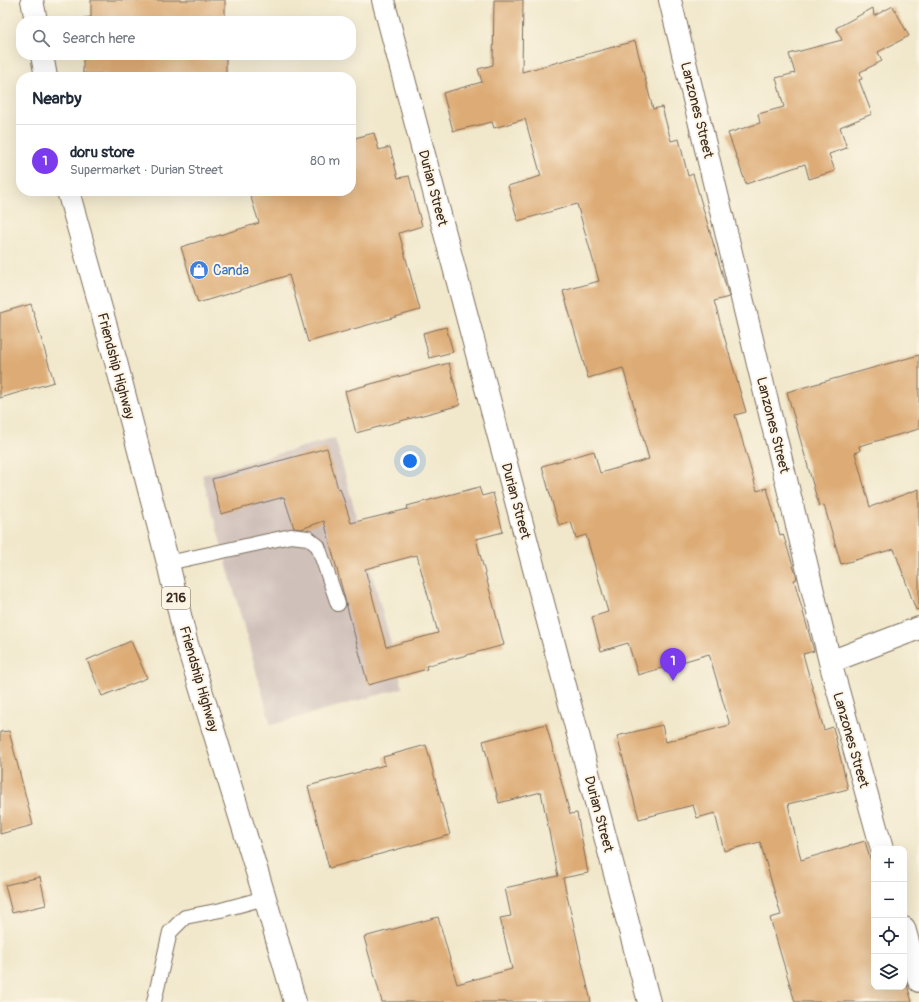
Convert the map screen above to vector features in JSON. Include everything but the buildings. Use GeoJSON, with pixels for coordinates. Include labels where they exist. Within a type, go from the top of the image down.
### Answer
{"type":"FeatureCollection","features":[{"type":"Feature","properties":{"kind":"street"},"geometry":{"type":"LineString","coordinates":[[32,0],[35,16]]}},
{"type":"Feature","properties":{"kind":"street","name":"Durian Street"},"geometry":{"type":"LineString","coordinates":[[383,0],[649,1002]]}},
{"type":"Feature","properties":{"kind":"street","name":"Lanzones Street"},"geometry":{"type":"LineString","coordinates":[[670,0],[830,662],[881,846]]}},
{"type":"Feature","properties":{"kind":"street"},"geometry":{"type":"LineString","coordinates":[[43,60],[45,72]]}},
{"type":"Feature","properties":{"kind":"street","name":"Friendship Highway"},"geometry":{"type":"LineString","coordinates":[[69,196],[116,362],[168,563],[186,640],[265,898],[295,1002]]}},
{"type":"Feature","properties":{"kind":"street"},"geometry":{"type":"LineString","coordinates":[[830,662],[919,628]]}},
{"type":"Feature","properties":{"kind":"street"},"geometry":{"type":"LineString","coordinates":[[907,939],[919,981]]}},
{"type":"Feature","properties":{"kind":"lane"},"geometry":{"type":"LineString","coordinates":[[168,563],[291,536],[308,538],[318,546],[338,604]]}},
{"type":"Feature","properties":{"kind":"lane"},"geometry":{"type":"LineString","coordinates":[[154,1002],[170,932],[185,917],[221,910],[265,898]]}},
{"type":"Feature","properties":{"kind":"shaded area"},"geometry":{"type":"Polygon","coordinates":[[[335,438],[403,688],[271,725],[202,475],[335,438]]]}},
{"type":"Feature","properties":{"kind":"place","name":"Canda"},"geometry":{"type":"Point","coordinates":[199,270]}},
{"type":"Feature","properties":{"kind":"place","name":"doru store"},"geometry":{"type":"Point","coordinates":[673,681]}}]}
